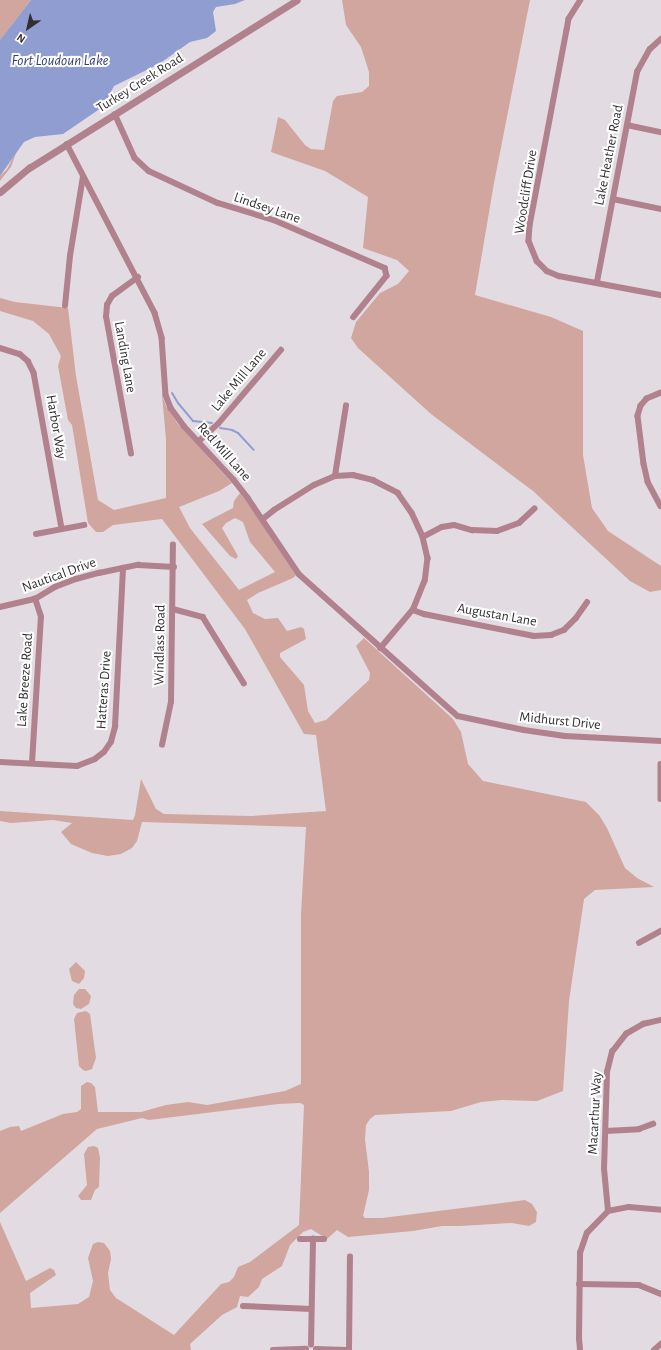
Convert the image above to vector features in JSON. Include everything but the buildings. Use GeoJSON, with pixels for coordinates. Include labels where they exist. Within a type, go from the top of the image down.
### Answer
{"type":"FeatureCollection","features":[{"type":"Feature","properties":{"kind":"street","name":"Turkey Creek Road"},"geometry":{"type":"LineString","coordinates":[[0,192],[29,168],[297,0]]}},
{"type":"Feature","properties":{"kind":"street","name":"Woodcliff Drive"},"geometry":{"type":"LineString","coordinates":[[582,0],[569,19],[530,226],[529,240],[537,261],[547,271],[559,276],[661,295]]}},
{"type":"Feature","properties":{"kind":"street","name":"Lake Heather Road"},"geometry":{"type":"LineString","coordinates":[[597,282],[637,72],[650,49],[661,39]]}},
{"type":"Feature","properties":{"kind":"street","name":"Lindsey Lane"},"geometry":{"type":"LineString","coordinates":[[115,114],[135,158],[142,166],[154,174],[227,206],[274,220],[385,268],[387,272],[386,276],[354,317]]}},
{"type":"Feature","properties":{"kind":"street"},"geometry":{"type":"LineString","coordinates":[[627,125],[661,132]]}},
{"type":"Feature","properties":{"kind":"street","name":"Red Mill Lane"},"geometry":{"type":"LineString","coordinates":[[67,144],[155,313],[162,338],[166,395],[171,408],[234,480],[263,519],[299,574],[458,716]]}},
{"type":"Feature","properties":{"kind":"street"},"geometry":{"type":"LineString","coordinates":[[64,306],[70,256],[83,177]]}},
{"type":"Feature","properties":{"kind":"street"},"geometry":{"type":"LineString","coordinates":[[613,200],[661,209]]}},
{"type":"Feature","properties":{"kind":"street","name":"Landing Lane"},"geometry":{"type":"LineString","coordinates":[[131,454],[106,317],[107,305],[112,296],[138,278]]}},
{"type":"Feature","properties":{"kind":"street","name":"Harbor Way"},"geometry":{"type":"LineString","coordinates":[[0,348],[20,354],[28,361],[34,373],[62,529]]}},
{"type":"Feature","properties":{"kind":"street","name":"Lake Mill Lane"},"geometry":{"type":"LineString","coordinates":[[199,441],[218,424],[280,350]]}},
{"type":"Feature","properties":{"kind":"street"},"geometry":{"type":"LineString","coordinates":[[661,393],[647,399],[641,406],[638,416],[644,464],[648,482],[661,506]]}},
{"type":"Feature","properties":{"kind":"street"},"geometry":{"type":"LineString","coordinates":[[335,476],[346,406]]}},
{"type":"Feature","properties":{"kind":"street"},"geometry":{"type":"LineString","coordinates":[[263,519],[274,510],[314,485],[335,476],[353,475],[373,480],[398,493],[412,513],[423,537],[428,558],[425,581],[413,610],[381,648]]}},
{"type":"Feature","properties":{"kind":"street"},"geometry":{"type":"LineString","coordinates":[[423,537],[442,527],[454,525],[472,530],[497,531],[519,523],[534,509]]}},
{"type":"Feature","properties":{"kind":"street"},"geometry":{"type":"LineString","coordinates":[[36,534],[84,525]]}},
{"type":"Feature","properties":{"kind":"street","name":"Windlass Road"},"geometry":{"type":"LineString","coordinates":[[162,745],[171,702],[174,567],[173,545]]}},
{"type":"Feature","properties":{"kind":"street","name":"Nautical Drive"},"geometry":{"type":"LineString","coordinates":[[0,607],[35,599],[55,587],[76,579],[123,568],[138,565],[174,567]]}},
{"type":"Feature","properties":{"kind":"street","name":"Hatteras Drive"},"geometry":{"type":"LineString","coordinates":[[0,762],[77,766],[86,764],[104,752],[111,742],[115,726],[123,568]]}},
{"type":"Feature","properties":{"kind":"street","name":"Lake Breeze Road"},"geometry":{"type":"LineString","coordinates":[[32,763],[41,617],[35,599]]}},
{"type":"Feature","properties":{"kind":"street","name":"Augustan Lane"},"geometry":{"type":"LineString","coordinates":[[413,610],[424,614],[534,636],[551,635],[564,630],[576,618],[587,602]]}},
{"type":"Feature","properties":{"kind":"street"},"geometry":{"type":"LineString","coordinates":[[173,609],[203,617],[244,683]]}},
{"type":"Feature","properties":{"kind":"street","name":"Midhurst Drive"},"geometry":{"type":"LineString","coordinates":[[458,716],[524,730],[565,736],[661,741]]}},
{"type":"Feature","properties":{"kind":"street"},"geometry":{"type":"LineString","coordinates":[[661,764],[661,799]]}},
{"type":"Feature","properties":{"kind":"street"},"geometry":{"type":"LineString","coordinates":[[640,943],[661,931]]}},
{"type":"Feature","properties":{"kind":"street","name":"Macarthur Way"},"geometry":{"type":"LineString","coordinates":[[608,1211],[604,1169],[607,1072],[612,1052],[626,1034],[643,1024],[661,1020]]}},
{"type":"Feature","properties":{"kind":"street"},"geometry":{"type":"LineString","coordinates":[[606,1131],[640,1129],[653,1124]]}},
{"type":"Feature","properties":{"kind":"street"},"geometry":{"type":"LineString","coordinates":[[580,1350],[580,1253],[587,1233],[608,1211],[629,1207],[661,1210]]}},
{"type":"Feature","properties":{"kind":"street"},"geometry":{"type":"LineString","coordinates":[[300,1239],[324,1238]]}},
{"type":"Feature","properties":{"kind":"street"},"geometry":{"type":"LineString","coordinates":[[313,1239],[312,1309],[314,1348]]}},
{"type":"Feature","properties":{"kind":"street"},"geometry":{"type":"LineString","coordinates":[[273,1350],[306,1350],[314,1348],[347,1350],[350,1257]]}},
{"type":"Feature","properties":{"kind":"street"},"geometry":{"type":"LineString","coordinates":[[579,1284],[639,1285],[661,1294]]}},
{"type":"Feature","properties":{"kind":"street"},"geometry":{"type":"LineString","coordinates":[[244,1306],[312,1309]]}},
{"type":"Feature","properties":{"kind":"street"},"geometry":{"type":"LineString","coordinates":[[654,1350],[661,1344]]}},
{"type":"Feature","properties":{"kind":"shaded area"},"geometry":{"type":"Polygon","coordinates":[[[0,0],[31,0],[0,40],[0,0]]]}},
{"type":"Feature","properties":{"kind":"shaded area"},"geometry":{"type":"Polygon","coordinates":[[[342,0],[530,0],[494,183],[475,295],[551,317],[583,331],[583,455],[592,508],[608,531],[661,566],[661,590],[650,592],[630,581],[533,491],[431,414],[358,348],[351,338],[356,322],[380,293],[398,284],[409,271],[397,260],[363,248],[368,197],[325,171],[271,152],[278,117],[285,120],[305,145],[311,149],[324,150],[333,101],[337,96],[362,92],[369,86],[369,72],[361,47],[346,25],[342,0]]]}},
{"type":"Feature","properties":{"kind":"shaded area"},"geometry":{"type":"Polygon","coordinates":[[[17,150],[11,167],[0,181],[0,176],[7,169],[17,150]]]}},
{"type":"Feature","properties":{"kind":"shaded area"},"geometry":{"type":"Polygon","coordinates":[[[0,298],[15,302],[68,308],[76,376],[98,500],[114,510],[166,498],[166,439],[162,395],[166,406],[178,424],[232,483],[219,491],[179,507],[190,528],[239,590],[275,572],[250,542],[243,522],[235,518],[226,523],[222,528],[238,556],[236,559],[230,556],[202,524],[233,508],[234,501],[240,493],[252,509],[296,575],[293,578],[258,593],[247,600],[253,613],[265,619],[278,618],[287,631],[301,627],[304,629],[306,639],[280,653],[280,657],[304,685],[308,711],[315,723],[326,720],[369,680],[370,673],[356,646],[364,638],[453,719],[461,732],[468,764],[483,781],[586,802],[599,815],[607,828],[625,868],[637,878],[654,887],[595,890],[584,899],[569,1001],[563,1091],[537,1101],[502,1100],[481,1102],[451,1111],[375,1115],[366,1125],[365,1139],[369,1172],[369,1190],[363,1216],[365,1218],[382,1218],[525,1200],[532,1204],[537,1212],[536,1222],[529,1226],[512,1223],[442,1226],[413,1231],[348,1237],[337,1230],[327,1239],[311,1229],[303,1232],[290,1245],[282,1266],[262,1279],[259,1287],[248,1297],[240,1296],[237,1307],[222,1315],[190,1344],[191,1350],[0,1350],[0,1222],[26,1281],[50,1268],[54,1270],[56,1275],[30,1293],[31,1308],[78,1304],[89,1297],[93,1281],[88,1258],[93,1244],[98,1242],[104,1243],[110,1251],[111,1259],[108,1273],[110,1290],[116,1298],[174,1335],[221,1284],[229,1282],[234,1277],[238,1267],[250,1262],[299,1225],[304,1105],[300,1103],[278,1104],[149,1120],[142,1118],[97,1129],[0,1213],[0,1131],[10,1127],[19,1126],[21,1131],[63,1114],[77,1112],[81,1109],[81,1086],[87,1082],[91,1083],[95,1087],[98,1112],[141,1112],[166,1105],[188,1102],[207,1105],[285,1091],[301,1084],[301,914],[306,827],[142,822],[137,841],[132,848],[121,854],[108,856],[92,853],[71,844],[61,832],[72,823],[53,820],[11,823],[0,821],[0,811],[133,820],[141,779],[156,809],[164,814],[251,816],[326,811],[316,735],[304,734],[245,629],[162,519],[113,525],[103,532],[96,532],[88,523],[72,425],[68,420],[58,366],[61,356],[49,334],[33,321],[0,311],[0,298]]]}},
{"type":"Feature","properties":{"kind":"shaded area"},"geometry":{"type":"Polygon","coordinates":[[[76,962],[85,971],[84,978],[79,984],[72,981],[69,969],[76,962]]]}},
{"type":"Feature","properties":{"kind":"shaded area"},"geometry":{"type":"Polygon","coordinates":[[[79,989],[85,989],[91,996],[89,1004],[81,1009],[76,1008],[73,1004],[74,995],[79,989]]]}},
{"type":"Feature","properties":{"kind":"shaded area"},"geometry":{"type":"Polygon","coordinates":[[[86,1011],[90,1014],[96,1058],[92,1069],[86,1071],[79,1066],[74,1019],[77,1013],[86,1011]]]}},
{"type":"Feature","properties":{"kind":"shaded area"},"geometry":{"type":"Polygon","coordinates":[[[94,1146],[98,1148],[100,1158],[99,1187],[95,1190],[91,1200],[81,1200],[78,1196],[87,1185],[84,1154],[88,1147],[94,1146]]]}},
{"type":"Feature","properties":{"kind":"water","name":"Fort Loudoun Lake"},"geometry":{"type":"Polygon","coordinates":[[[31,0],[245,0],[235,4],[216,7],[213,12],[216,31],[207,38],[190,42],[159,64],[114,86],[104,106],[63,134],[35,137],[24,142],[0,176],[0,40],[31,0]]]}},
{"type":"Feature","properties":{"kind":"waterway"},"geometry":{"type":"LineString","coordinates":[[172,393],[193,421],[212,423]]}},
{"type":"Feature","properties":{"kind":"waterway"},"geometry":{"type":"LineString","coordinates":[[220,428],[232,430],[238,433],[254,450]]}}]}
